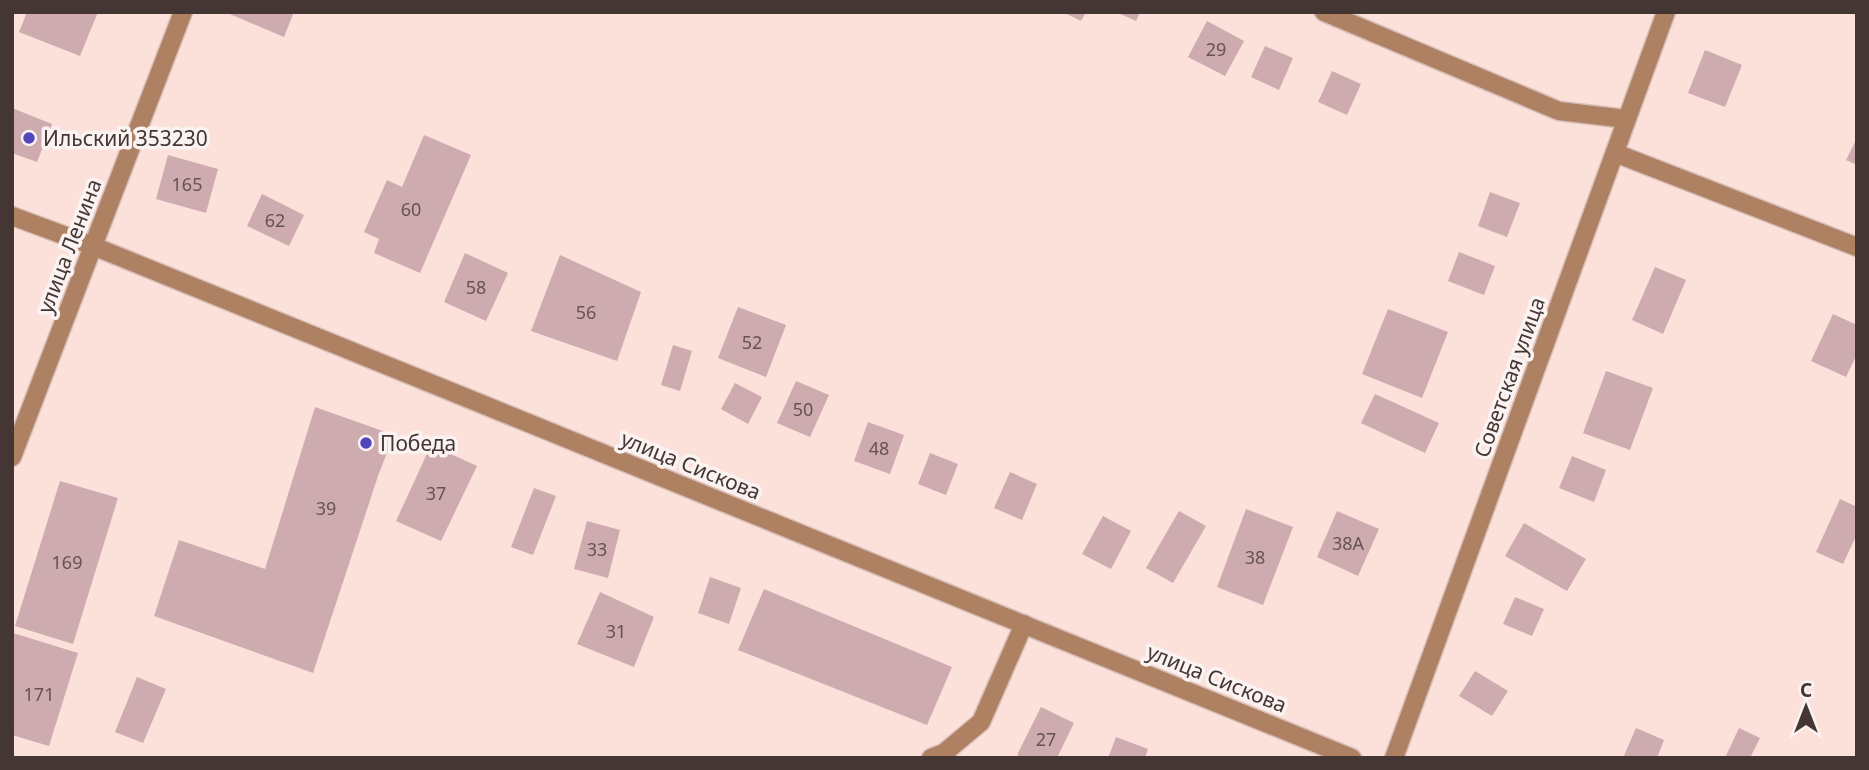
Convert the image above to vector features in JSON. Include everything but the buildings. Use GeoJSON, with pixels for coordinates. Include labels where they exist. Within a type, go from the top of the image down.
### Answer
{"type":"FeatureCollection","features":[{"type":"Feature","properties":{"kind":"street","name":"улица Ленина"},"geometry":{"type":"LineString","coordinates":[[12,457],[183,12]]}},
{"type":"Feature","properties":{"kind":"street"},"geometry":{"type":"LineString","coordinates":[[1324,12],[1559,111],[1626,119]]}},
{"type":"Feature","properties":{"kind":"street","name":"Советская улица"},"geometry":{"type":"LineString","coordinates":[[1394,758],[1666,12]]}},
{"type":"Feature","properties":{"kind":"street"},"geometry":{"type":"LineString","coordinates":[[1615,153],[1857,247]]}},
{"type":"Feature","properties":{"kind":"street","name":"улица Сискова"},"geometry":{"type":"LineString","coordinates":[[12,216],[93,246],[1352,758]]}},
{"type":"Feature","properties":{"kind":"street"},"geometry":{"type":"LineString","coordinates":[[931,758],[944,753],[981,722],[1024,624]]}},
{"type":"Feature","properties":{"kind":"place","name":"Ильский 353230"},"geometry":{"type":"Point","coordinates":[29,138]}},
{"type":"Feature","properties":{"kind":"place","name":"Победа"},"geometry":{"type":"Point","coordinates":[366,443]}}]}
